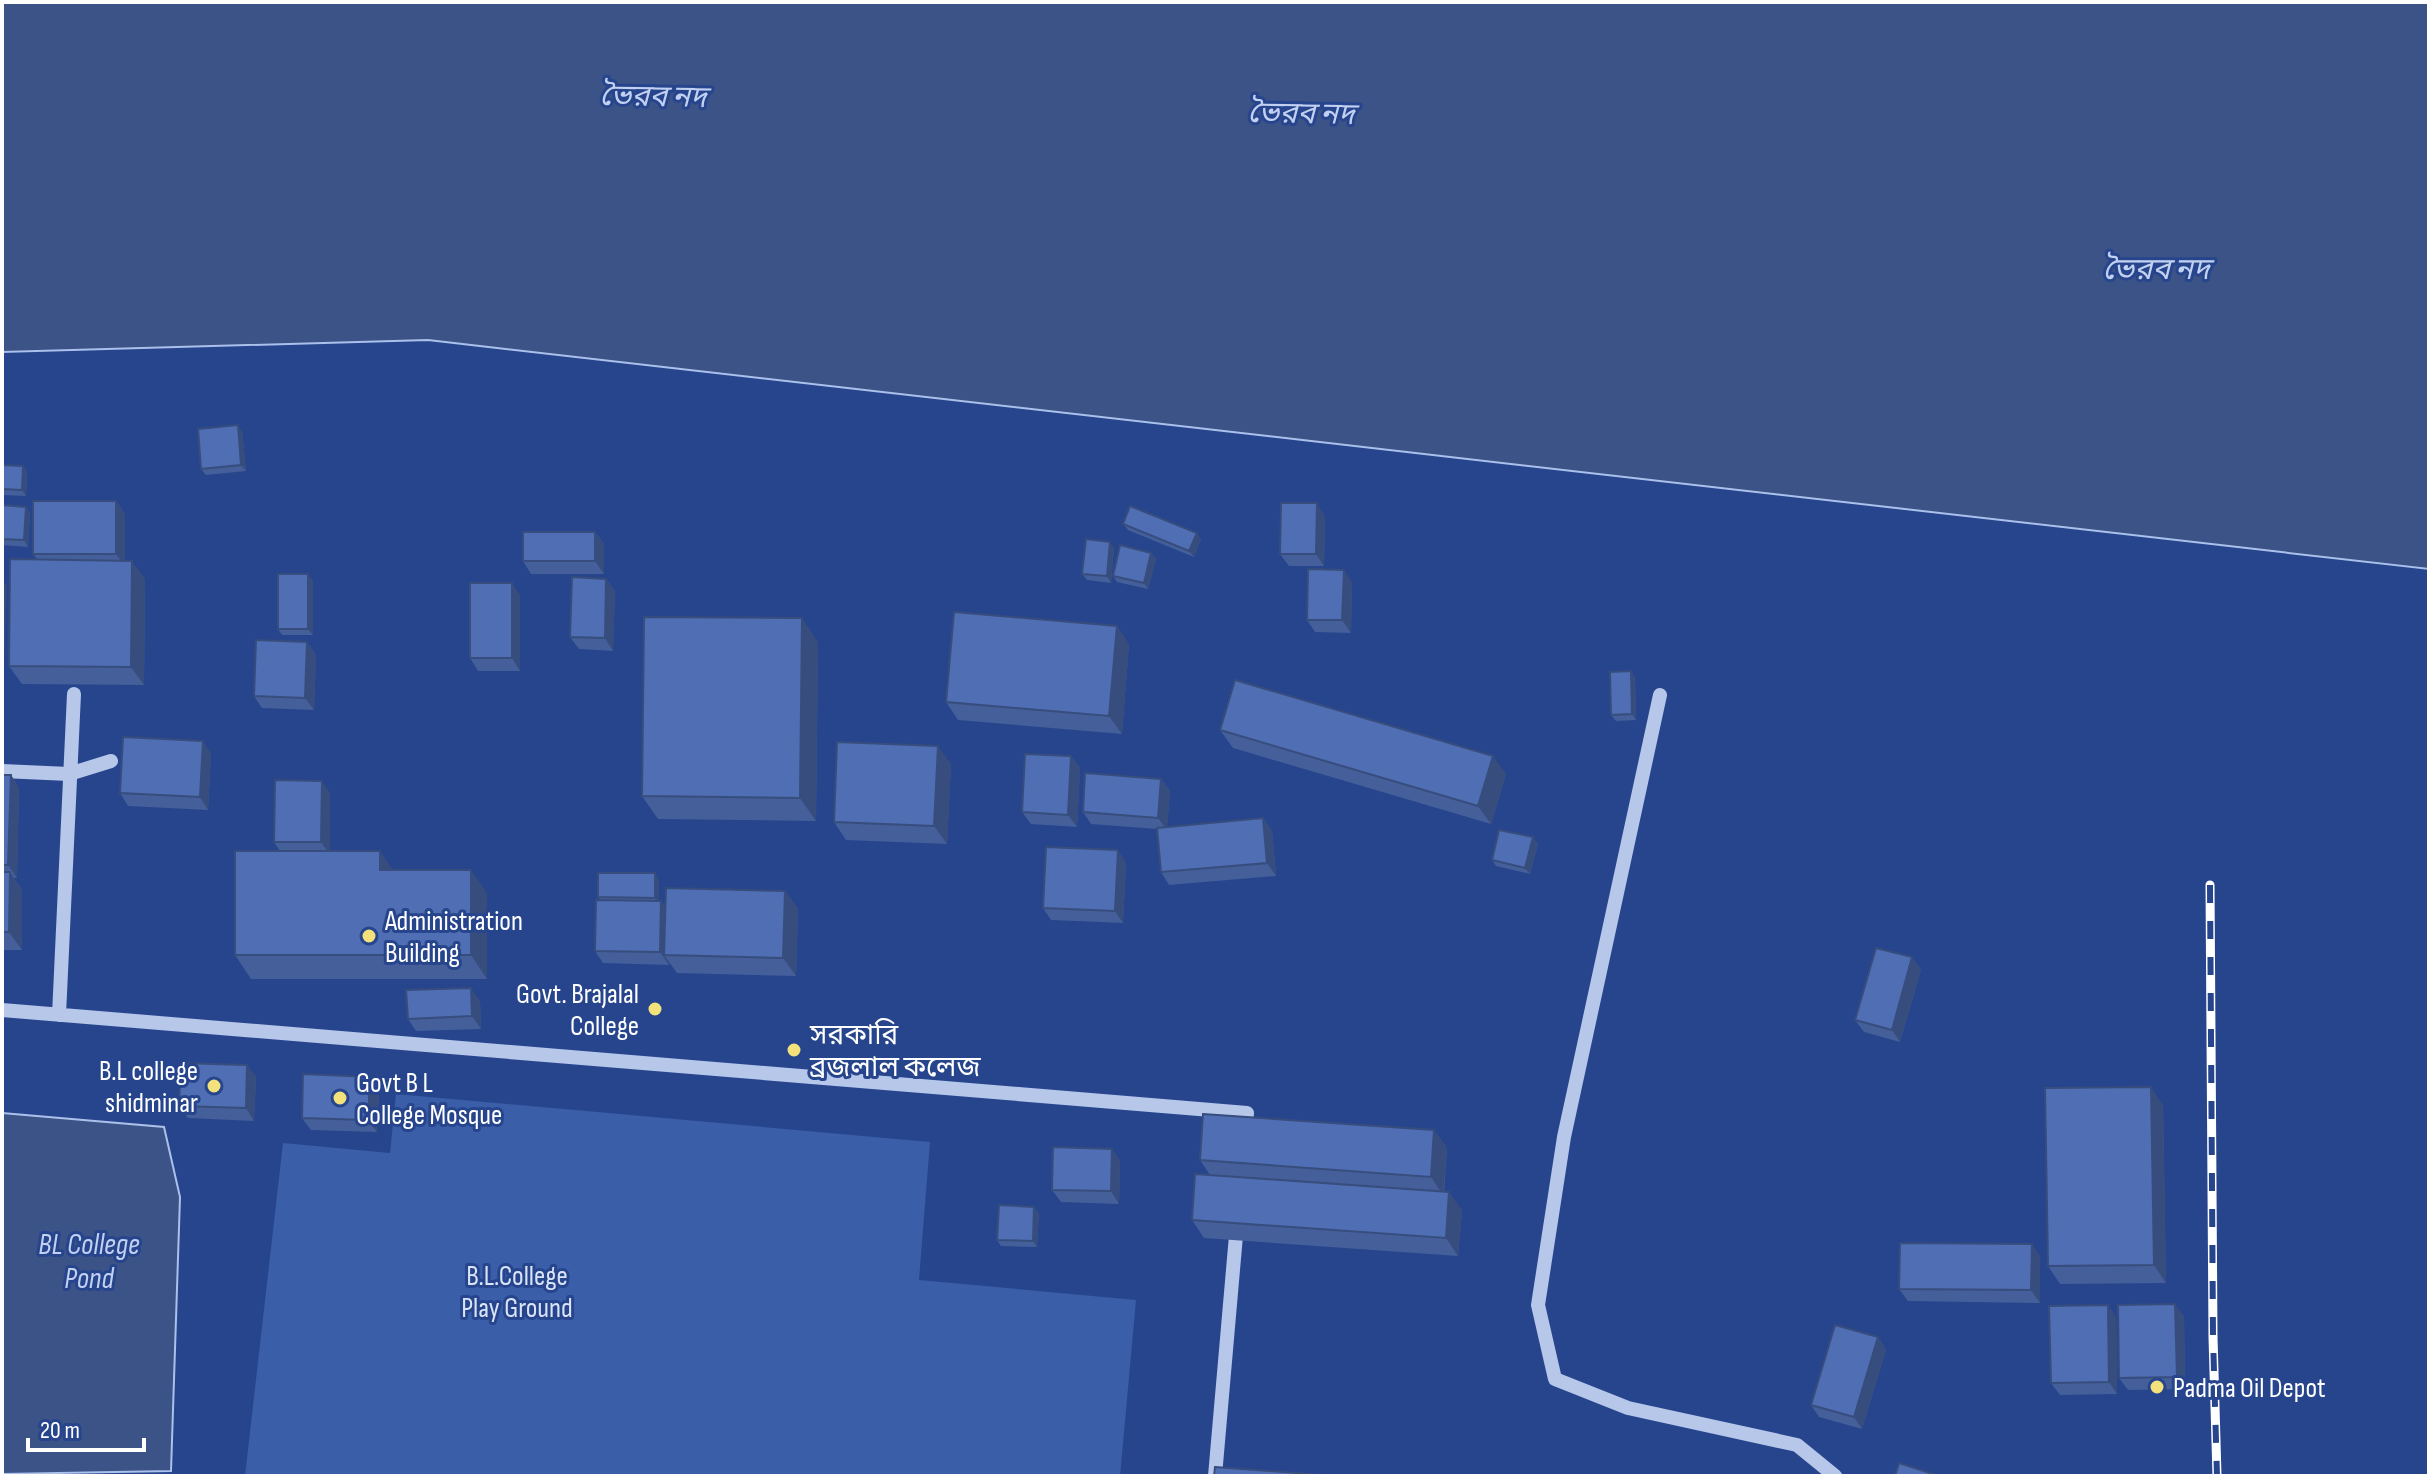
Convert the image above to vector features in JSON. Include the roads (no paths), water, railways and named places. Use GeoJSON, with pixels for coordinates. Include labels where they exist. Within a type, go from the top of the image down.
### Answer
{"type":"FeatureCollection","features":[{"type":"Feature","properties":{"kind":"street"},"geometry":{"type":"LineString","coordinates":[[59,1015],[74,694]]}},
{"type":"Feature","properties":{"kind":"street"},"geometry":{"type":"LineString","coordinates":[[1660,695],[1564,1137],[1538,1305],[1555,1379],[1628,1408],[1797,1445],[1835,1476]]}},
{"type":"Feature","properties":{"kind":"street"},"geometry":{"type":"LineString","coordinates":[[2,771],[69,774],[111,761]]}},
{"type":"Feature","properties":{"kind":"street"},"geometry":{"type":"LineString","coordinates":[[2,1010],[1247,1113],[1244,1145]]}},
{"type":"Feature","properties":{"kind":"street"},"geometry":{"type":"LineString","coordinates":[[1215,1476],[1238,1208]]}},
{"type":"Feature","properties":{"kind":"water","name":"ভৈরব নদ"},"geometry":{"type":"Polygon","coordinates":[[[2,2],[2429,2],[2429,569],[428,340],[2,352],[2,2]]]}},
{"type":"Feature","properties":{"kind":"water","name":"BL College Pond"},"geometry":{"type":"Polygon","coordinates":[[[2,1113],[164,1127],[180,1197],[171,1471],[2,1474],[2,1113]]]}},
{"type":"Feature","properties":{"kind":"railway"},"geometry":{"type":"LineString","coordinates":[[2210,885],[2217,1476]]}},
{"type":"Feature","properties":{"kind":"place","name":"Administration Building"},"geometry":{"type":"Point","coordinates":[369,936]}},
{"type":"Feature","properties":{"kind":"place","name":"Govt. Brajalal College"},"geometry":{"type":"Point","coordinates":[655,1009]}},
{"type":"Feature","properties":{"kind":"place","name":"সরকারি ব্রজলাল কলেজ"},"geometry":{"type":"Point","coordinates":[794,1050]}},
{"type":"Feature","properties":{"kind":"place","name":"B.L college shidminar"},"geometry":{"type":"Point","coordinates":[214,1086]}},
{"type":"Feature","properties":{"kind":"place","name":"Govt B L College Mosque"},"geometry":{"type":"Point","coordinates":[340,1098]}},
{"type":"Feature","properties":{"kind":"place","name":"Padma Oil Depot"},"geometry":{"type":"Point","coordinates":[2157,1387]}},
{"type":"Feature","properties":{"kind":"park label","name":"B.L.College Play Ground"},"geometry":{"type":"Point","coordinates":[517,1291]}}]}
